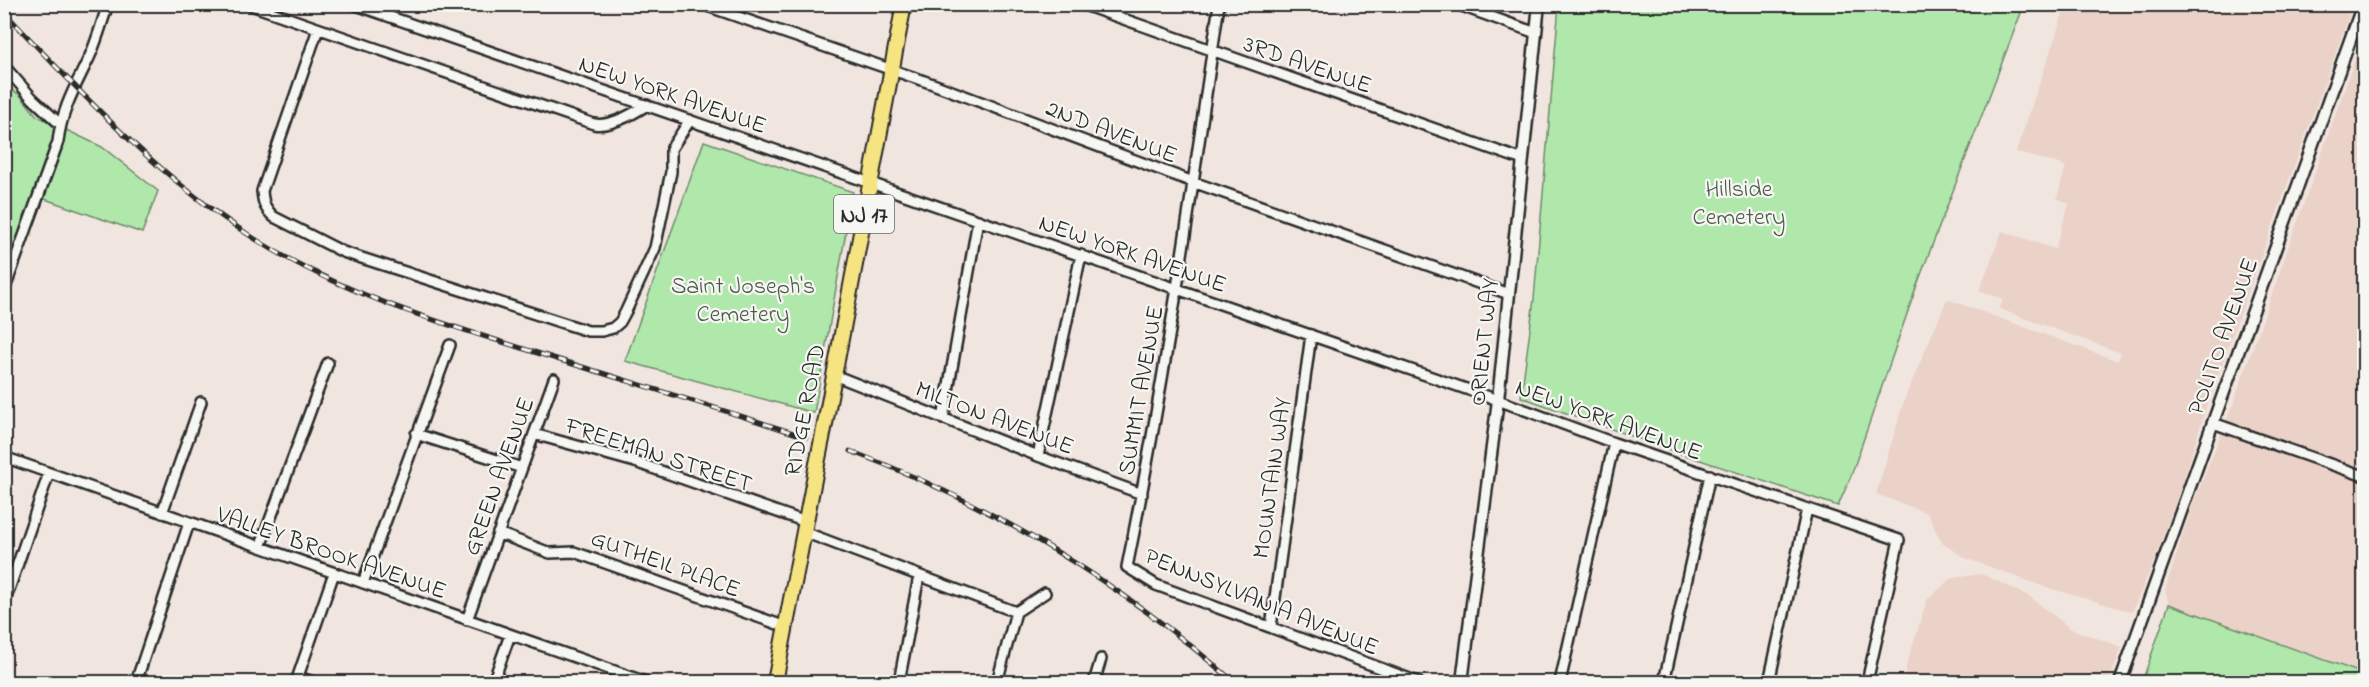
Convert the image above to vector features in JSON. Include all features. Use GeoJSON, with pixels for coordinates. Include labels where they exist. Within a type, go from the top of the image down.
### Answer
{"type":"FeatureCollection","features":[{"type":"Feature","properties":{"kind":"main road","name":"RIDGE ROAD"},"geometry":{"type":"LineString","coordinates":[[775,682],[904,4]]}},
{"type":"Feature","properties":{"kind":"street"},"geometry":{"type":"LineString","coordinates":[[4,291],[58,142],[60,124],[79,74],[89,58],[108,4]]}},
{"type":"Feature","properties":{"kind":"street"},"geometry":{"type":"LineString","coordinates":[[248,4],[594,124],[600,125],[633,113],[647,105]]}},
{"type":"Feature","properties":{"kind":"street","name":"NEW YORK AVENUE"},"geometry":{"type":"LineString","coordinates":[[352,4],[1498,400],[1614,444],[1899,540],[1867,682]]}},
{"type":"Feature","properties":{"kind":"street","name":"2ND AVENUE"},"geometry":{"type":"LineString","coordinates":[[701,4],[892,70],[1193,182],[1509,294]]}},
{"type":"Feature","properties":{"kind":"street","name":"3RD AVENUE"},"geometry":{"type":"LineString","coordinates":[[1081,4],[1523,160]]}},
{"type":"Feature","properties":{"kind":"street","name":"SUMMIT AVENUE"},"geometry":{"type":"LineString","coordinates":[[1127,567],[1142,494],[1177,289],[1219,4]]}},
{"type":"Feature","properties":{"kind":"street"},"geometry":{"type":"LineString","coordinates":[[1456,4],[1536,33]]}},
{"type":"Feature","properties":{"kind":"street","name":"ORIENT WAY"},"geometry":{"type":"LineString","coordinates":[[1462,682],[1498,400],[1539,4]]}},
{"type":"Feature","properties":{"kind":"street","name":"POLITO AVENUE"},"geometry":{"type":"LineString","coordinates":[[2120,682],[2363,4]]}},
{"type":"Feature","properties":{"kind":"street"},"geometry":{"type":"LineString","coordinates":[[318,29],[262,191],[266,210],[274,217],[344,252],[588,332],[613,327],[620,322],[626,311],[655,248],[668,188],[671,148],[690,120]]}},
{"type":"Feature","properties":{"kind":"street"},"geometry":{"type":"LineString","coordinates":[[4,66],[33,99],[60,124]]}},
{"type":"Feature","properties":{"kind":"street"},"geometry":{"type":"LineString","coordinates":[[943,418],[978,220]]}},
{"type":"Feature","properties":{"kind":"street"},"geometry":{"type":"LineString","coordinates":[[1038,456],[1081,255]]}},
{"type":"Feature","properties":{"kind":"street","name":"MOUNTAIN WAY"},"geometry":{"type":"LineString","coordinates":[[1271,627],[1311,335]]}},
{"type":"Feature","properties":{"kind":"street"},"geometry":{"type":"LineString","coordinates":[[363,583],[450,345]]}},
{"type":"Feature","properties":{"kind":"street"},"geometry":{"type":"LineString","coordinates":[[260,547],[328,363]]}},
{"type":"Feature","properties":{"kind":"street","name":"MILTON AVENUE"},"geometry":{"type":"LineString","coordinates":[[834,375],[1038,456],[1142,494]]}},
{"type":"Feature","properties":{"kind":"street","name":"GREEN AVENUE"},"geometry":{"type":"LineString","coordinates":[[467,620],[554,379]]}},
{"type":"Feature","properties":{"kind":"street"},"geometry":{"type":"LineString","coordinates":[[162,513],[201,402]]}},
{"type":"Feature","properties":{"kind":"street"},"geometry":{"type":"LineString","coordinates":[[2213,423],[2364,476]]}},
{"type":"Feature","properties":{"kind":"street"},"geometry":{"type":"LineString","coordinates":[[416,434],[522,468]]}},
{"type":"Feature","properties":{"kind":"street","name":"FREEMAN STREET"},"geometry":{"type":"LineString","coordinates":[[534,434],[635,462],[805,527],[919,576],[1016,612]]}},
{"type":"Feature","properties":{"kind":"street"},"geometry":{"type":"LineString","coordinates":[[1560,682],[1614,444]]}},
{"type":"Feature","properties":{"kind":"street","name":"VALLEY BROOK AVENUE"},"geometry":{"type":"LineString","coordinates":[[4,457],[643,682]]}},
{"type":"Feature","properties":{"kind":"street"},"geometry":{"type":"LineString","coordinates":[[4,604],[49,473]]}},
{"type":"Feature","properties":{"kind":"street"},"geometry":{"type":"LineString","coordinates":[[1664,682],[1710,476]]}},
{"type":"Feature","properties":{"kind":"street"},"geometry":{"type":"LineString","coordinates":[[1769,682],[1807,508]]}},
{"type":"Feature","properties":{"kind":"street"},"geometry":{"type":"LineString","coordinates":[[136,682],[189,522]]}},
{"type":"Feature","properties":{"kind":"street","name":"GUTHEIL PLACE"},"geometry":{"type":"LineString","coordinates":[[498,534],[550,553],[574,552],[786,627]]}},
{"type":"Feature","properties":{"kind":"street","name":"PENNSYLVANIA AVENUE"},"geometry":{"type":"LineString","coordinates":[[1127,567],[1156,585],[1418,682]]}},
{"type":"Feature","properties":{"kind":"street"},"geometry":{"type":"LineString","coordinates":[[314,682],[297,680],[334,573]]}},
{"type":"Feature","properties":{"kind":"street"},"geometry":{"type":"LineString","coordinates":[[899,682],[919,576]]}},
{"type":"Feature","properties":{"kind":"street"},"geometry":{"type":"LineString","coordinates":[[997,682],[1016,612],[1045,593]]}},
{"type":"Feature","properties":{"kind":"street"},"geometry":{"type":"LineString","coordinates":[[494,682],[510,635]]}},
{"type":"Feature","properties":{"kind":"street"},"geometry":{"type":"LineString","coordinates":[[1095,682],[1101,659]]}},
{"type":"Feature","properties":{"kind":"shaded area"},"geometry":{"type":"Polygon","coordinates":[[[2066,5],[2353,5],[2207,405],[2184,479],[2152,566],[2132,612],[2039,585],[1965,558],[1942,543],[1927,513],[1876,494],[1905,398],[1947,299],[2118,361],[2121,353],[1999,309],[2003,299],[1979,291],[2002,231],[2055,249],[2069,204],[2057,198],[2066,166],[2016,152],[2066,5]]]}},
{"type":"Feature","properties":{"kind":"shaded area"},"geometry":{"type":"Polygon","coordinates":[[[2364,33],[2364,674],[2169,604],[2165,590],[2192,506],[2233,404],[2364,33]]]}},
{"type":"Feature","properties":{"kind":"shaded area"},"geometry":{"type":"Polygon","coordinates":[[[1982,574],[2029,596],[2071,629],[2122,647],[2109,682],[1903,682],[1927,600],[1952,578],[1982,574]]]}},
{"type":"Feature","properties":{"kind":"green space","name":"Hillside Cemetery"},"geometry":{"type":"Polygon","coordinates":[[[1559,5],[2024,5],[1917,285],[1851,476],[1838,506],[1521,397],[1534,299],[1559,5]]]}},
{"type":"Feature","properties":{"kind":"green space"},"geometry":{"type":"Polygon","coordinates":[[[5,87],[19,94],[37,116],[102,147],[158,191],[142,233],[39,197],[5,288],[5,87]]]}},
{"type":"Feature","properties":{"kind":"green space","name":"Saint Joseph's Cemetery"},"geometry":{"type":"Polygon","coordinates":[[[704,141],[853,192],[814,413],[625,361],[704,141]]]}},
{"type":"Feature","properties":{"kind":"green space"},"geometry":{"type":"Polygon","coordinates":[[[2169,604],[2364,674],[2364,682],[2142,682],[2169,604]]]}},
{"type":"Feature","properties":{"kind":"railway"},"geometry":{"type":"LineString","coordinates":[[4,12],[152,161],[217,213],[284,256],[352,289],[423,316],[806,437]]}},
{"type":"Feature","properties":{"kind":"railway"},"geometry":{"type":"LineString","coordinates":[[850,451],[954,495],[1053,549],[1147,612],[1234,682]]}}]}
